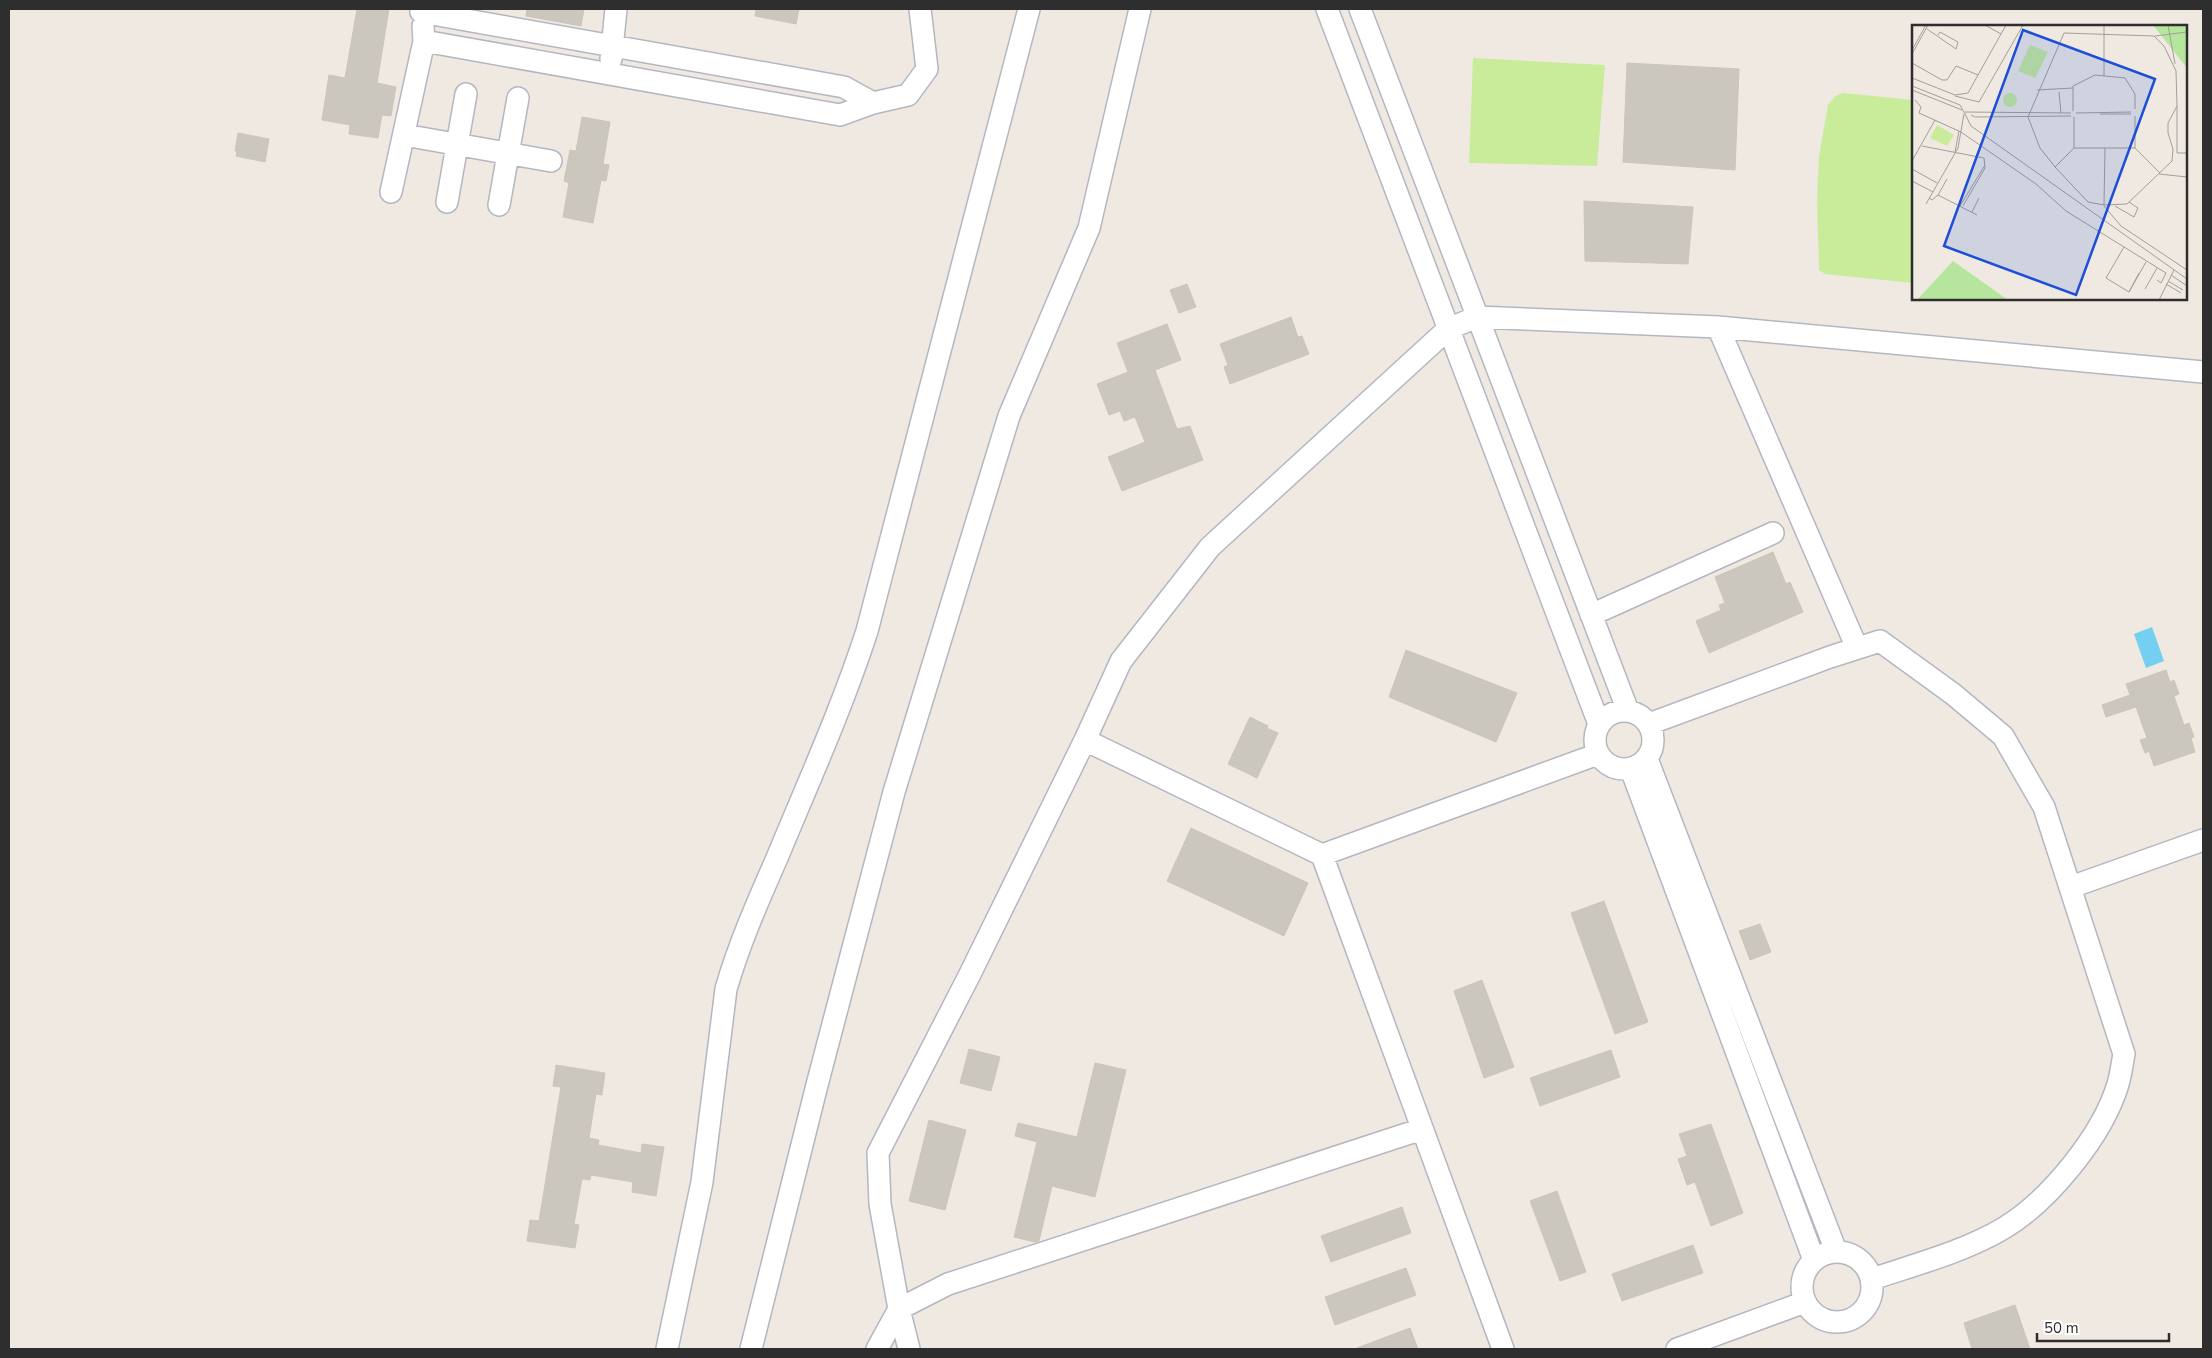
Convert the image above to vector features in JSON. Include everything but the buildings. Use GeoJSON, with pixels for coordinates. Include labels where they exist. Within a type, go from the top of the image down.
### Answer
{"type":"FeatureCollection","features":[{"type":"Feature","properties":{"kind":"lane"},"geometry":{"type":"LineString","coordinates":[[610,74],[616,9]]}},
{"type":"Feature","properties":{"kind":"lane"},"geometry":{"type":"LineString","coordinates":[[424,40],[840,115],[873,102],[908,95],[927,69],[920,9]]}},
{"type":"Feature","properties":{"kind":"lane"},"geometry":{"type":"LineString","coordinates":[[667,1349],[702,1182],[726,989],[735,959],[752,917],[849,686],[867,631],[1030,9]]}},
{"type":"Feature","properties":{"kind":"lane"},"geometry":{"type":"LineString","coordinates":[[751,1349],[817,1085],[894,792],[1009,416],[1089,228],[1140,9]]}},
{"type":"Feature","properties":{"kind":"lane"},"geometry":{"type":"LineString","coordinates":[[1327,9],[1599,724]]}},
{"type":"Feature","properties":{"kind":"lane"},"geometry":{"type":"LineString","coordinates":[[1360,9],[1628,711]]}},
{"type":"Feature","properties":{"kind":"lane"},"geometry":{"type":"LineString","coordinates":[[392,192],[424,40],[421,10],[844,86],[873,102]]}},
{"type":"Feature","properties":{"kind":"lane"},"geometry":{"type":"LineString","coordinates":[[447,202],[466,94]]}},
{"type":"Feature","properties":{"kind":"lane"},"geometry":{"type":"LineString","coordinates":[[499,205],[518,98]]}},
{"type":"Feature","properties":{"kind":"lane"},"geometry":{"type":"LineString","coordinates":[[404,135],[551,161]]}},
{"type":"Feature","properties":{"kind":"lane"},"geometry":{"type":"LineString","coordinates":[[909,1349],[899,1310],[880,1204],[878,1153],[969,976],[1085,740],[1121,661],[1210,548],[1448,329],[1477,317],[1718,327],[2203,372]]}},
{"type":"Feature","properties":{"kind":"lane"},"geometry":{"type":"LineString","coordinates":[[1718,327],[1858,648]]}},
{"type":"Feature","properties":{"kind":"lane"},"geometry":{"type":"LineString","coordinates":[[1591,615],[1772,533]]}},
{"type":"Feature","properties":{"kind":"lane"},"geometry":{"type":"LineString","coordinates":[[1649,724],[1830,657],[1880,641],[1953,694],[2004,736],[2044,807],[2124,1054],[2118,1084],[2107,1111],[2084,1150],[2047,1194],[2004,1228],[1948,1254],[1872,1279]]}},
{"type":"Feature","properties":{"kind":"lane"},"geometry":{"type":"LineString","coordinates":[[1628,711],[1636,713],[1649,724],[1653,742],[1639,764],[1621,770],[1603,762],[1598,754],[1594,739],[1599,724],[1612,713],[1628,711]]}},
{"type":"Feature","properties":{"kind":"lane"},"geometry":{"type":"LineString","coordinates":[[1085,740],[1322,855],[1503,1349]]}},
{"type":"Feature","properties":{"kind":"lane"},"geometry":{"type":"LineString","coordinates":[[1322,855],[1598,754]]}},
{"type":"Feature","properties":{"kind":"lane"},"geometry":{"type":"LineString","coordinates":[[1639,764],[1836,1251]]}},
{"type":"Feature","properties":{"kind":"lane"},"geometry":{"type":"LineString","coordinates":[[1639,764],[1814,1260]]}},
{"type":"Feature","properties":{"kind":"lane"},"geometry":{"type":"LineString","coordinates":[[2071,887],[2203,840]]}},
{"type":"Feature","properties":{"kind":"lane"},"geometry":{"type":"LineString","coordinates":[[877,1349],[899,1310],[948,1284],[1422,1129]]}},
{"type":"Feature","properties":{"kind":"lane"},"geometry":{"type":"LineString","coordinates":[[1836,1251],[1848,1253],[1859,1258],[1867,1268],[1872,1279],[1873,1290],[1870,1302],[1859,1315],[1844,1322],[1832,1322],[1821,1319],[1812,1312],[1805,1302],[1802,1291],[1802,1280],[1814,1260],[1824,1254],[1836,1251]]}},
{"type":"Feature","properties":{"kind":"lane"},"geometry":{"type":"LineString","coordinates":[[1676,1349],[1805,1302]]}},
{"type":"Feature","properties":{"kind":"green space"},"geometry":{"type":"Polygon","coordinates":[[[1473,58],[1605,65],[1597,166],[1469,163],[1473,58]]]}},
{"type":"Feature","properties":{"kind":"green space"},"geometry":{"type":"Polygon","coordinates":[[[1843,93],[1912,100],[1912,283],[1825,274],[1819,270],[1817,199],[1819,156],[1828,105],[1835,96],[1843,93]]]}},
{"type":"Feature","properties":{"kind":"water"},"geometry":{"type":"Polygon","coordinates":[[[2152,627],[2164,661],[2146,668],[2134,634],[2152,627]]]}}]}
